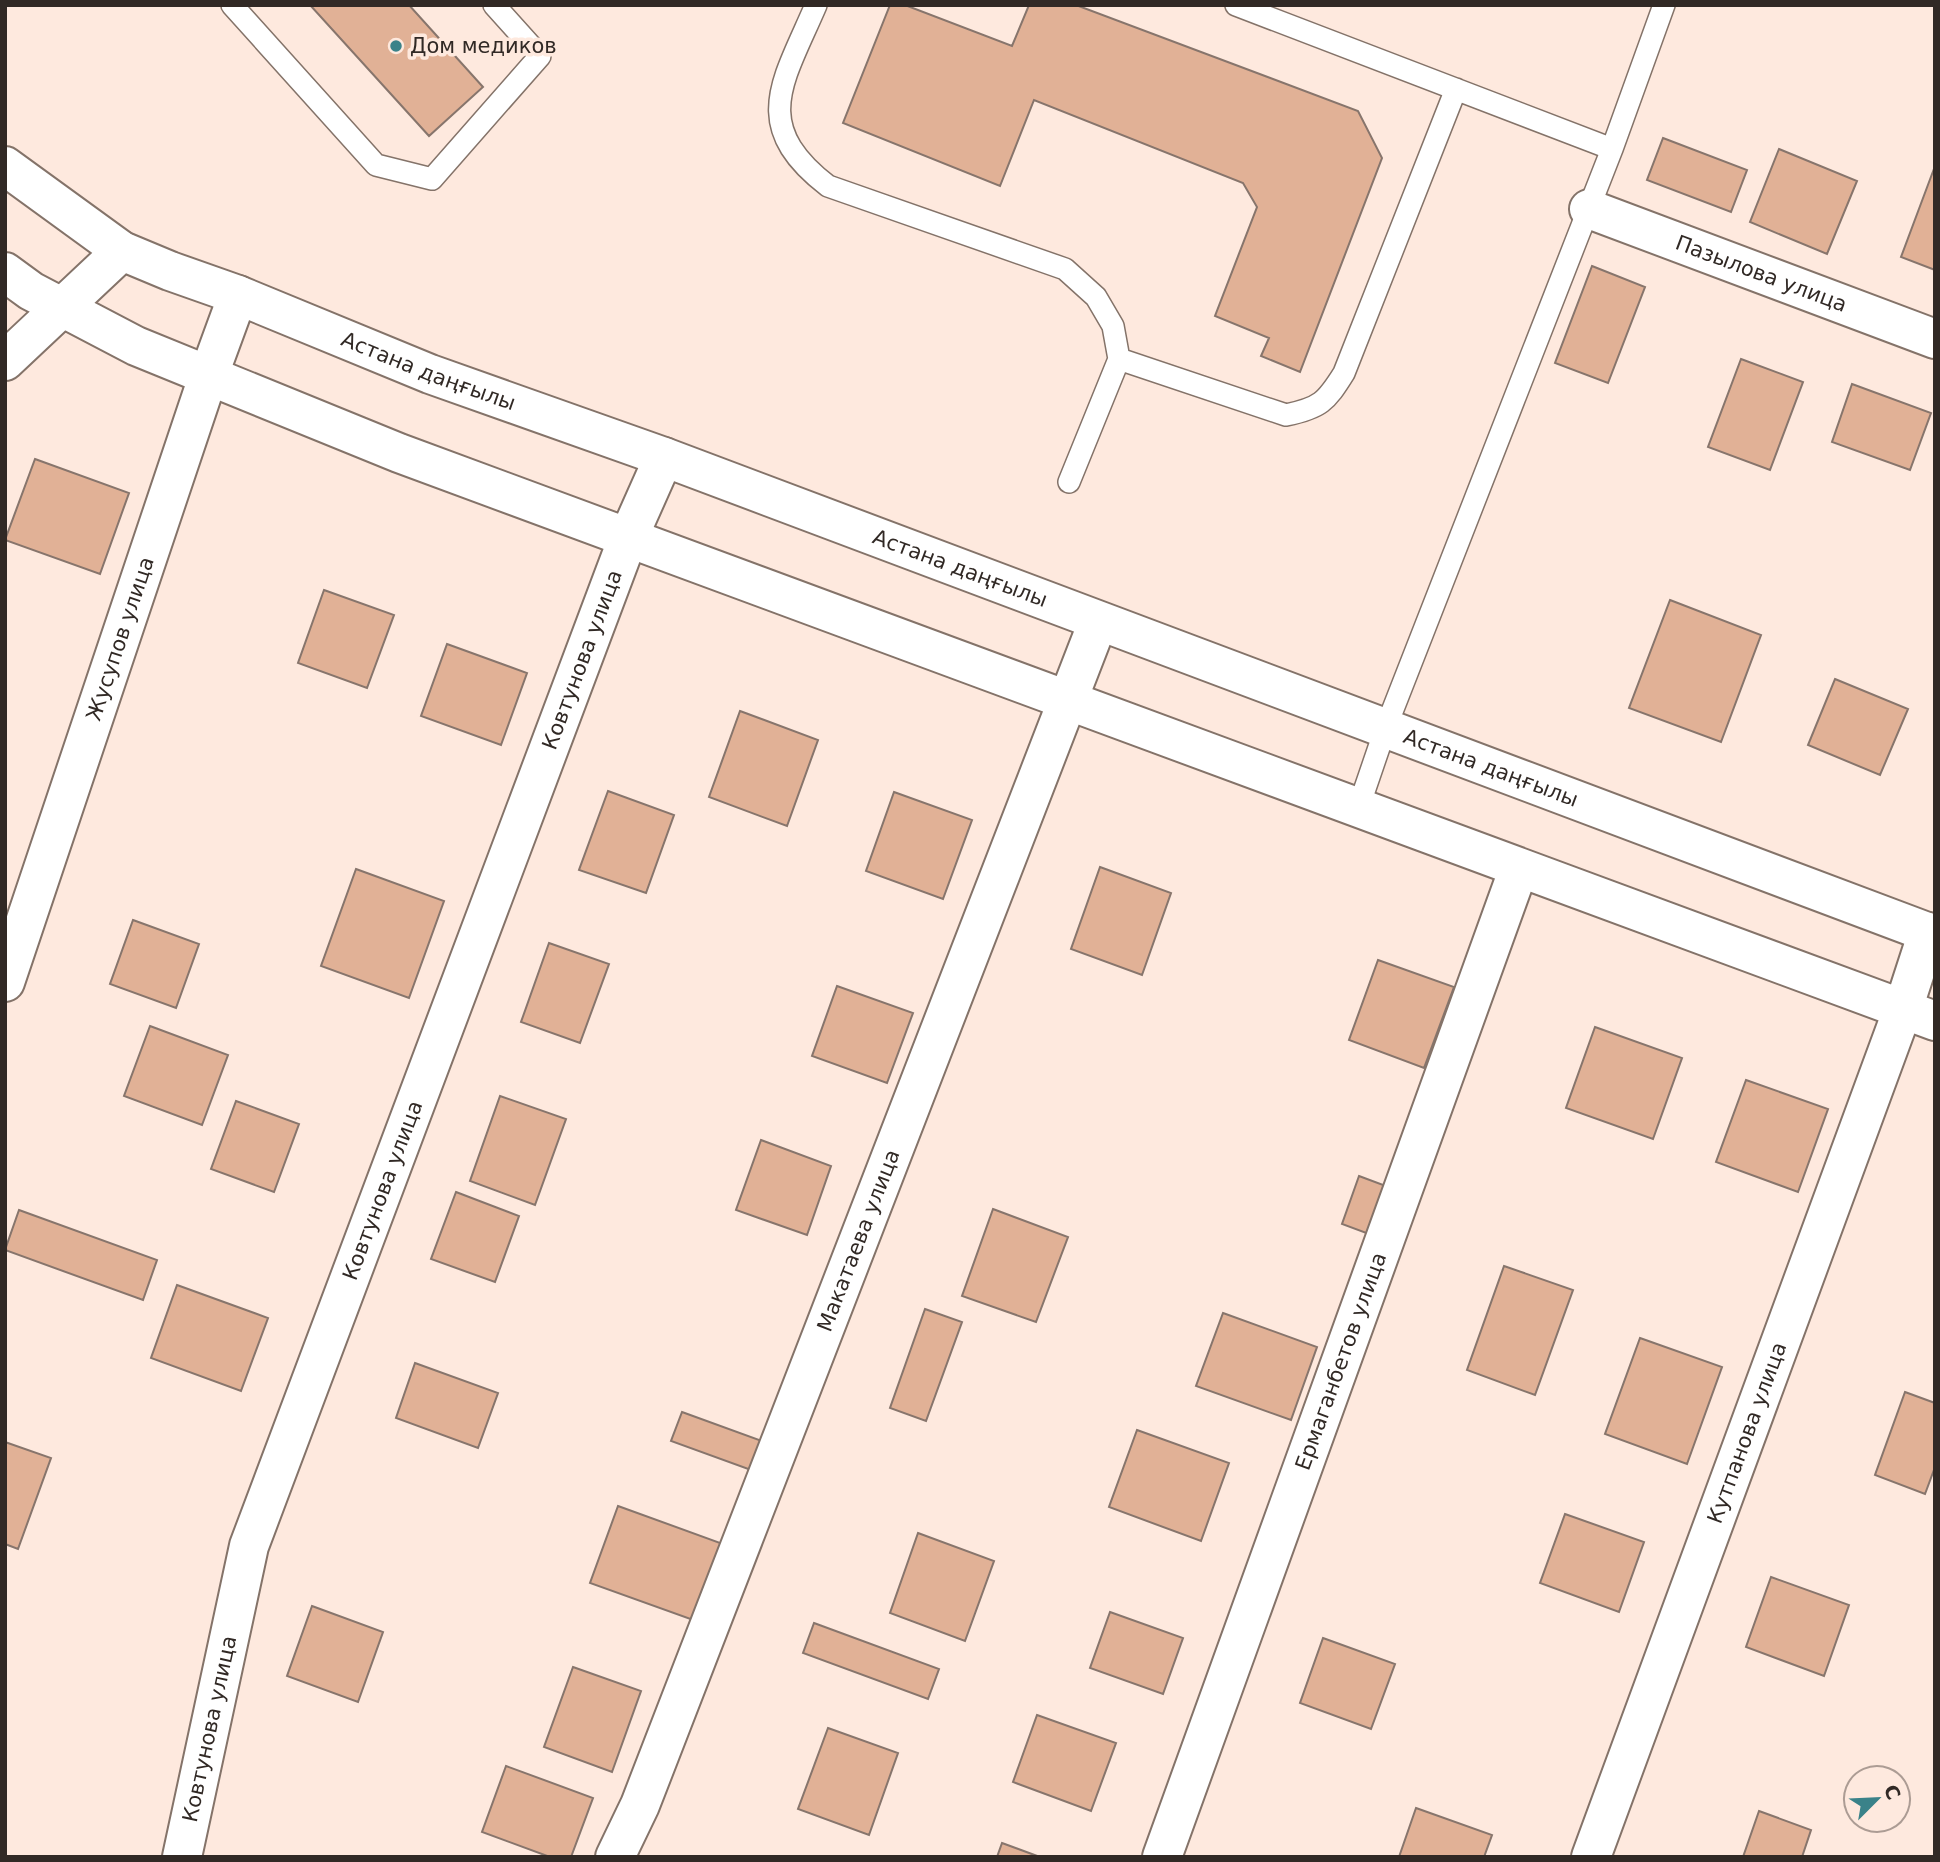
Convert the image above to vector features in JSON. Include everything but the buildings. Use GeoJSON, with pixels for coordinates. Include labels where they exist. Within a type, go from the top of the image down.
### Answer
{"type":"FeatureCollection","features":[{"type":"Feature","properties":{"kind":"street","name":"Астана даңғылы"},"geometry":{"type":"LineString","coordinates":[[5,166],[122,251],[238,295],[430,374],[664,457],[1931,933]]}},
{"type":"Feature","properties":{"kind":"street","name":"Пазылова улица"},"geometry":{"type":"LineString","coordinates":[[1589,209],[1935,339]]}},
{"type":"Feature","properties":{"kind":"street"},"geometry":{"type":"LineString","coordinates":[[5,361],[122,251]]}},
{"type":"Feature","properties":{"kind":"street"},"geometry":{"type":"LineString","coordinates":[[5,272],[62,308],[136,346],[399,453],[1919,1015]]}},
{"type":"Feature","properties":{"kind":"street","name":"Жусупов улица"},"geometry":{"type":"LineString","coordinates":[[5,982],[238,295]]}},
{"type":"Feature","properties":{"kind":"street","name":"Ковтунова улица"},"geometry":{"type":"LineString","coordinates":[[182,1857],[249,1546],[628,538],[664,457]]}},
{"type":"Feature","properties":{"kind":"street","name":"Макатаева улица"},"geometry":{"type":"LineString","coordinates":[[615,1857],[640,1805],[1098,622]]}},
{"type":"Feature","properties":{"kind":"street","name":"Ермаганбетов улица"},"geometry":{"type":"LineString","coordinates":[[1162,1857],[1519,868]]}},
{"type":"Feature","properties":{"kind":"street","name":"Кутпанова улица"},"geometry":{"type":"LineString","coordinates":[[1591,1857],[1919,1015],[1931,933]]}},
{"type":"Feature","properties":{"kind":"lane"},"geometry":{"type":"LineString","coordinates":[[232,5],[376,165],[432,179],[540,56],[494,5]]}},
{"type":"Feature","properties":{"kind":"lane"},"geometry":{"type":"LineString","coordinates":[[816,5],[780,89],[779,118],[786,145],[804,168],[828,186],[1065,269],[1096,297],[1113,326],[1119,359],[1069,482]]}},
{"type":"Feature","properties":{"kind":"lane"},"geometry":{"type":"LineString","coordinates":[[1236,5],[1612,149]]}},
{"type":"Feature","properties":{"kind":"lane"},"geometry":{"type":"LineString","coordinates":[[1357,809],[1386,727],[1612,149],[1664,5]]}},
{"type":"Feature","properties":{"kind":"lane"},"geometry":{"type":"LineString","coordinates":[[1119,359],[1286,415],[1314,409],[1330,397],[1344,373],[1456,89]]}},
{"type":"Feature","properties":{"kind":"place","name":"Дом медиков"},"geometry":{"type":"Point","coordinates":[396,46]}}]}
